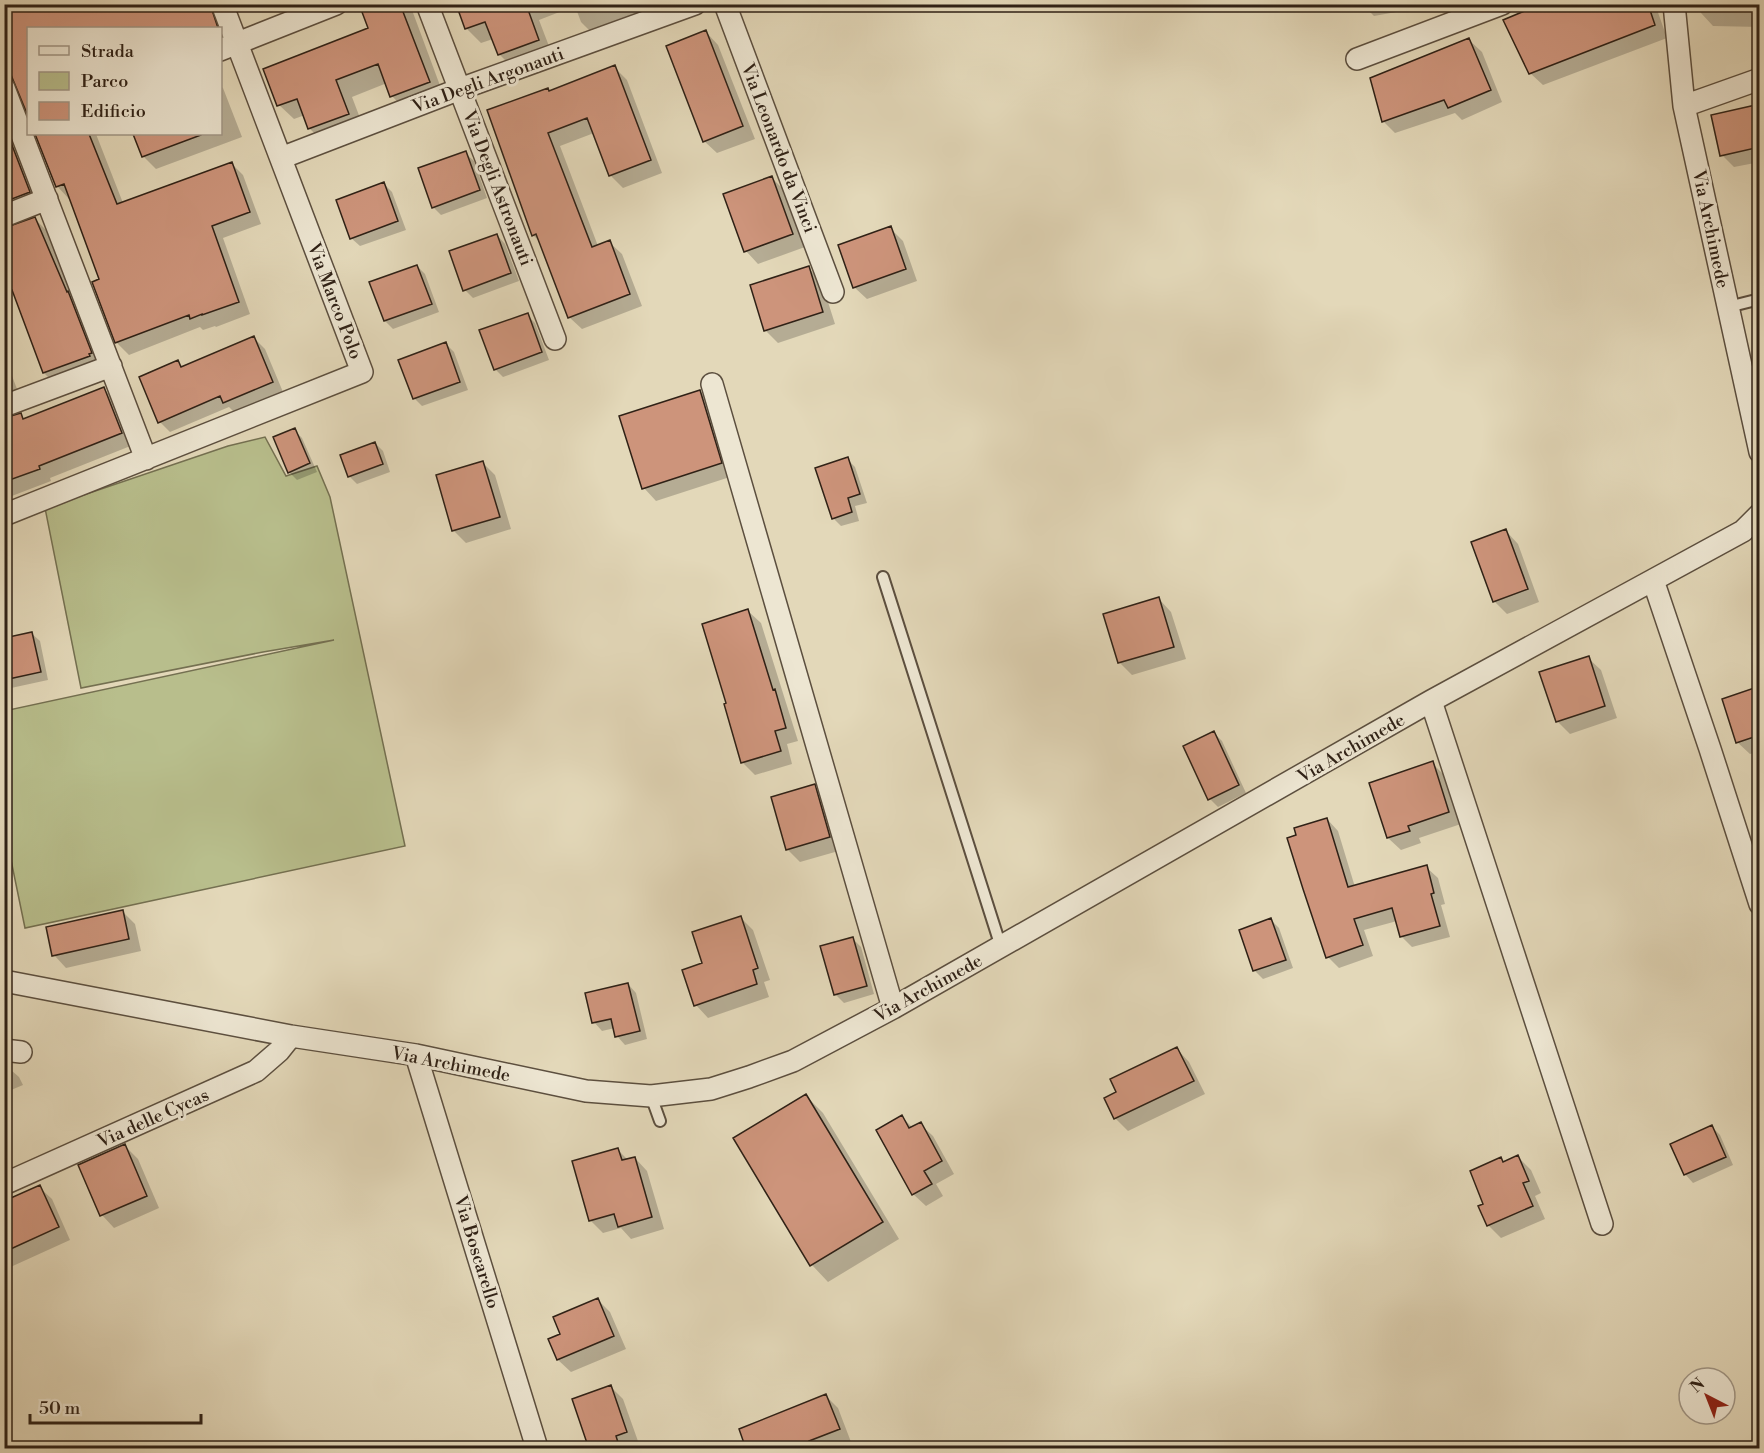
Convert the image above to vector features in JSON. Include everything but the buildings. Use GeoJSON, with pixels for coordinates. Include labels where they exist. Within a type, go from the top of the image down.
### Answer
{"type":"FeatureCollection","features":[{"type":"Feature","properties":{"kind":"street","name":"Via Marco Polo"},"geometry":{"type":"LineString","coordinates":[[4,515],[362,372],[281,158],[229,46],[222,4]]}},
{"type":"Feature","properties":{"kind":"street"},"geometry":{"type":"LineString","coordinates":[[229,46],[336,4]]}},
{"type":"Feature","properties":{"kind":"street","name":"Via Degli Astronauti"},"geometry":{"type":"LineString","coordinates":[[427,4],[555,339]]}},
{"type":"Feature","properties":{"kind":"street","name":"Via Degli Argonauti"},"geometry":{"type":"LineString","coordinates":[[281,158],[460,89],[695,4]]}},
{"type":"Feature","properties":{"kind":"street","name":"Via Leonardo da Vinci"},"geometry":{"type":"LineString","coordinates":[[725,4],[833,292]]}},
{"type":"Feature","properties":{"kind":"street"},"geometry":{"type":"LineString","coordinates":[[1357,59],[1502,4]]}},
{"type":"Feature","properties":{"kind":"street","name":"Via Archimede"},"geometry":{"type":"LineString","coordinates":[[1674,4],[1684,106],[1760,452]]}},
{"type":"Feature","properties":{"kind":"street"},"geometry":{"type":"LineString","coordinates":[[1684,106],[1760,79]]}},
{"type":"Feature","properties":{"kind":"street"},"geometry":{"type":"LineString","coordinates":[[4,88],[146,459]]}},
{"type":"Feature","properties":{"kind":"street"},"geometry":{"type":"LineString","coordinates":[[4,216],[47,199]]}},
{"type":"Feature","properties":{"kind":"street"},"geometry":{"type":"LineString","coordinates":[[4,406],[111,366]]}},
{"type":"Feature","properties":{"kind":"street"},"geometry":{"type":"LineString","coordinates":[[712,384],[893,1008]]}},
{"type":"Feature","properties":{"kind":"street","name":"Via Archimede"},"geometry":{"type":"LineString","coordinates":[[4,981],[291,1036],[416,1055],[586,1091],[651,1096],[711,1089],[793,1061],[893,1008],[1431,701],[1653,580],[1751,533],[1760,514]]}},
{"type":"Feature","properties":{"kind":"street"},"geometry":{"type":"LineString","coordinates":[[1653,580],[1758,891]]}},
{"type":"Feature","properties":{"kind":"street"},"geometry":{"type":"LineString","coordinates":[[1431,701],[1602,1224]]}},
{"type":"Feature","properties":{"kind":"street","name":"Via delle Cycas"},"geometry":{"type":"LineString","coordinates":[[4,1184],[256,1071],[279,1051],[291,1036]]}},
{"type":"Feature","properties":{"kind":"street","name":"Via Boscarello"},"geometry":{"type":"LineString","coordinates":[[416,1055],[537,1449]]}},
{"type":"Feature","properties":{"kind":"lane"},"geometry":{"type":"LineString","coordinates":[[1728,307],[1760,299]]}},
{"type":"Feature","properties":{"kind":"lane"},"geometry":{"type":"LineString","coordinates":[[883,577],[1001,948]]}},
{"type":"Feature","properties":{"kind":"lane"},"geometry":{"type":"LineString","coordinates":[[651,1096],[660,1122]]}},
{"type":"Feature","properties":{"kind":"green space"},"geometry":{"type":"Polygon","coordinates":[[[265,437],[286,476],[317,466],[330,497],[405,846],[25,928],[5,831],[4,711],[334,640],[81,688],[45,508],[228,446],[265,437]]]}}]}
